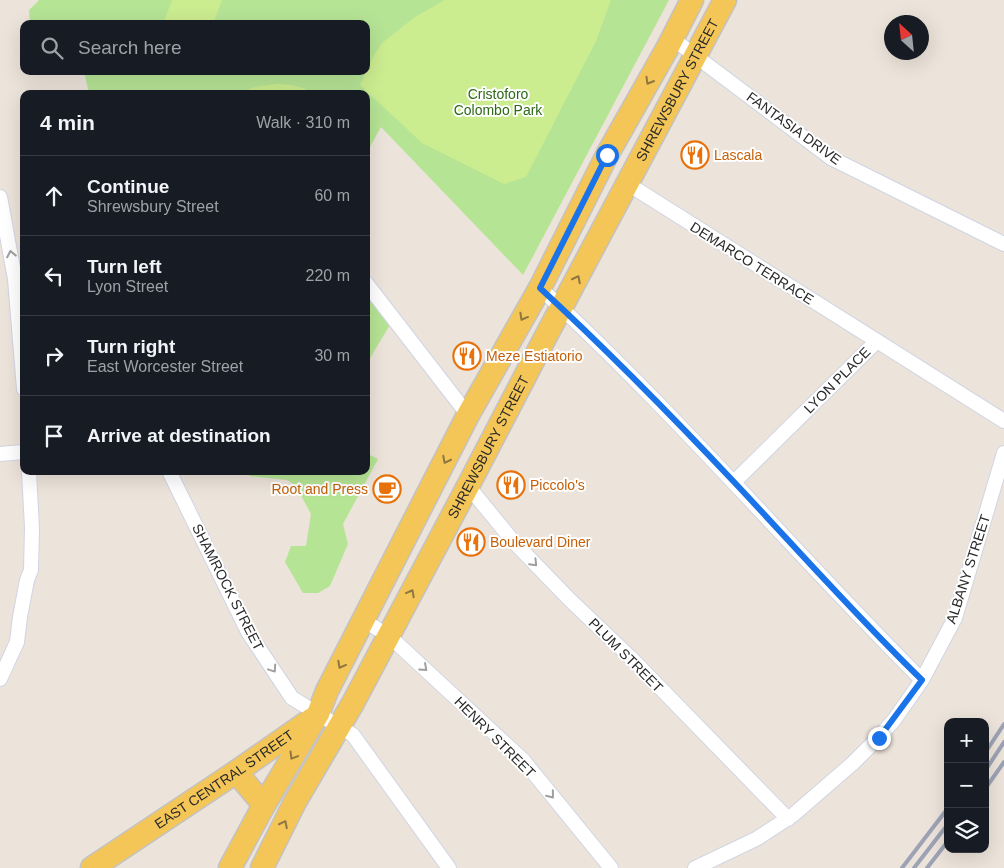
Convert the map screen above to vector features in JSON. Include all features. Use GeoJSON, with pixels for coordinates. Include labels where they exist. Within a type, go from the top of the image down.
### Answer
{"type":"FeatureCollection","features":[{"type":"Feature","properties":{"kind":"main road","name":"SHREWSBURY STREET"},"geometry":{"type":"LineString","coordinates":[[230,868],[264,805],[318,714],[327,691],[468,415],[540,288],[607,155],[673,39],[692,0]]}},
{"type":"Feature","properties":{"kind":"main road","name":"SHREWSBURY STREET"},"geometry":{"type":"LineString","coordinates":[[262,868],[295,802],[340,727],[544,338],[562,308],[610,214],[628,184],[725,0]]}},
{"type":"Feature","properties":{"kind":"main road","name":"EAST CENTRAL STREET"},"geometry":{"type":"LineString","coordinates":[[92,868],[236,772],[318,714],[357,695]]}},
{"type":"Feature","properties":{"kind":"main road"},"geometry":{"type":"LineString","coordinates":[[236,772],[264,805]]}},
{"type":"Feature","properties":{"kind":"street","name":"FANTASIA DRIVE"},"geometry":{"type":"LineString","coordinates":[[673,39],[831,158],[1004,244]]}},
{"type":"Feature","properties":{"kind":"street","name":"DEMARCO TERRACE"},"geometry":{"type":"LineString","coordinates":[[628,184],[876,342]]}},
{"type":"Feature","properties":{"kind":"street"},"geometry":{"type":"LineString","coordinates":[[0,197],[15,278],[20,340]]}},
{"type":"Feature","properties":{"kind":"street"},"geometry":{"type":"LineString","coordinates":[[370,287],[468,415]]}},
{"type":"Feature","properties":{"kind":"street"},"geometry":{"type":"LineString","coordinates":[[540,288],[592,336],[922,680]]}},
{"type":"Feature","properties":{"kind":"street","name":"LYON PLACE"},"geometry":{"type":"LineString","coordinates":[[734,482],[876,342],[1004,421]]}},
{"type":"Feature","properties":{"kind":"street"},"geometry":{"type":"LineString","coordinates":[[0,454],[20,452]]}},
{"type":"Feature","properties":{"kind":"street","name":"ALBANY STREET"},"geometry":{"type":"LineString","coordinates":[[695,868],[756,839],[788,819],[825,789],[879,738],[922,680],[955,618],[1004,454]]}},
{"type":"Feature","properties":{"kind":"street"},"geometry":{"type":"LineString","coordinates":[[0,679],[17,642],[27,580],[31,570],[30,475]]}},
{"type":"Feature","properties":{"kind":"street","name":"SHAMROCK STREET"},"geometry":{"type":"LineString","coordinates":[[171,475],[248,632],[292,698],[353,735],[449,868]]}},
{"type":"Feature","properties":{"kind":"street","name":"PLUM STREET"},"geometry":{"type":"LineString","coordinates":[[468,486],[513,541],[570,600],[630,657],[788,819]]}},
{"type":"Feature","properties":{"kind":"street","name":"HENRY STREET"},"geometry":{"type":"LineString","coordinates":[[364,621],[388,636],[522,760],[611,868]]}},
{"type":"Feature","properties":{"kind":"green space","name":"Cristoforo Colombo Park"},"geometry":{"type":"Polygon","coordinates":[[[39,0],[669,0],[523,275],[381,127],[370,147],[370,90],[87,90],[85,75],[370,75],[370,20],[30,20],[29,10],[39,0]]]}},
{"type":"Feature","properties":{"kind":"green space"},"geometry":{"type":"Polygon","coordinates":[[[172,0],[222,0],[214,20],[164,20],[172,0]]]}},
{"type":"Feature","properties":{"kind":"green space"},"geometry":{"type":"Polygon","coordinates":[[[445,0],[611,0],[596,41],[526,177],[504,184],[422,143],[370,94],[370,90],[365,90],[360,85],[365,75],[370,75],[370,63],[382,43],[415,17],[445,0]]]}},
{"type":"Feature","properties":{"kind":"green space"},"geometry":{"type":"Polygon","coordinates":[[[278,84],[292,85],[307,90],[248,90],[254,87],[278,84]]]}},
{"type":"Feature","properties":{"kind":"green space"},"geometry":{"type":"Polygon","coordinates":[[[370,296],[391,323],[370,358],[370,296]]]}},
{"type":"Feature","properties":{"kind":"green space"},"geometry":{"type":"Polygon","coordinates":[[[370,455],[378,459],[370,474],[370,455]]]}},
{"type":"Feature","properties":{"kind":"green space"},"geometry":{"type":"Polygon","coordinates":[[[369,475],[343,524],[348,544],[330,586],[318,593],[303,593],[285,562],[291,546],[306,546],[311,514],[296,486],[287,480],[249,476],[369,475]]]}},
{"type":"Feature","properties":{"kind":"railway"},"geometry":{"type":"LineString","coordinates":[[989,747],[1004,724]]}},
{"type":"Feature","properties":{"kind":"railway"},"geometry":{"type":"LineString","coordinates":[[989,765],[1004,742]]}},
{"type":"Feature","properties":{"kind":"railway"},"geometry":{"type":"LineString","coordinates":[[989,783],[1004,762]]}},
{"type":"Feature","properties":{"kind":"railway"},"geometry":{"type":"LineString","coordinates":[[902,868],[944,813]]}},
{"type":"Feature","properties":{"kind":"railway"},"geometry":{"type":"LineString","coordinates":[[914,868],[944,829]]}},
{"type":"Feature","properties":{"kind":"railway"},"geometry":{"type":"LineString","coordinates":[[927,868],[944,846]]}},
{"type":"Feature","properties":{"kind":"place","name":"Lascala"},"geometry":{"type":"Point","coordinates":[695,155]}},
{"type":"Feature","properties":{"kind":"place","name":"Meze Estiatorio"},"geometry":{"type":"Point","coordinates":[467,356]}},
{"type":"Feature","properties":{"kind":"place","name":"Piccolo's"},"geometry":{"type":"Point","coordinates":[511,485]}},
{"type":"Feature","properties":{"kind":"place","name":"Root and Press"},"geometry":{"type":"Point","coordinates":[387,489]}},
{"type":"Feature","properties":{"kind":"place","name":"Boulevard Diner"},"geometry":{"type":"Point","coordinates":[471,542]}},
{"type":"Feature","properties":{"kind":"route"},"geometry":{"type":"LineString","coordinates":[[607,155],[540,288],[592,336],[922,680],[879,738]]}}]}
